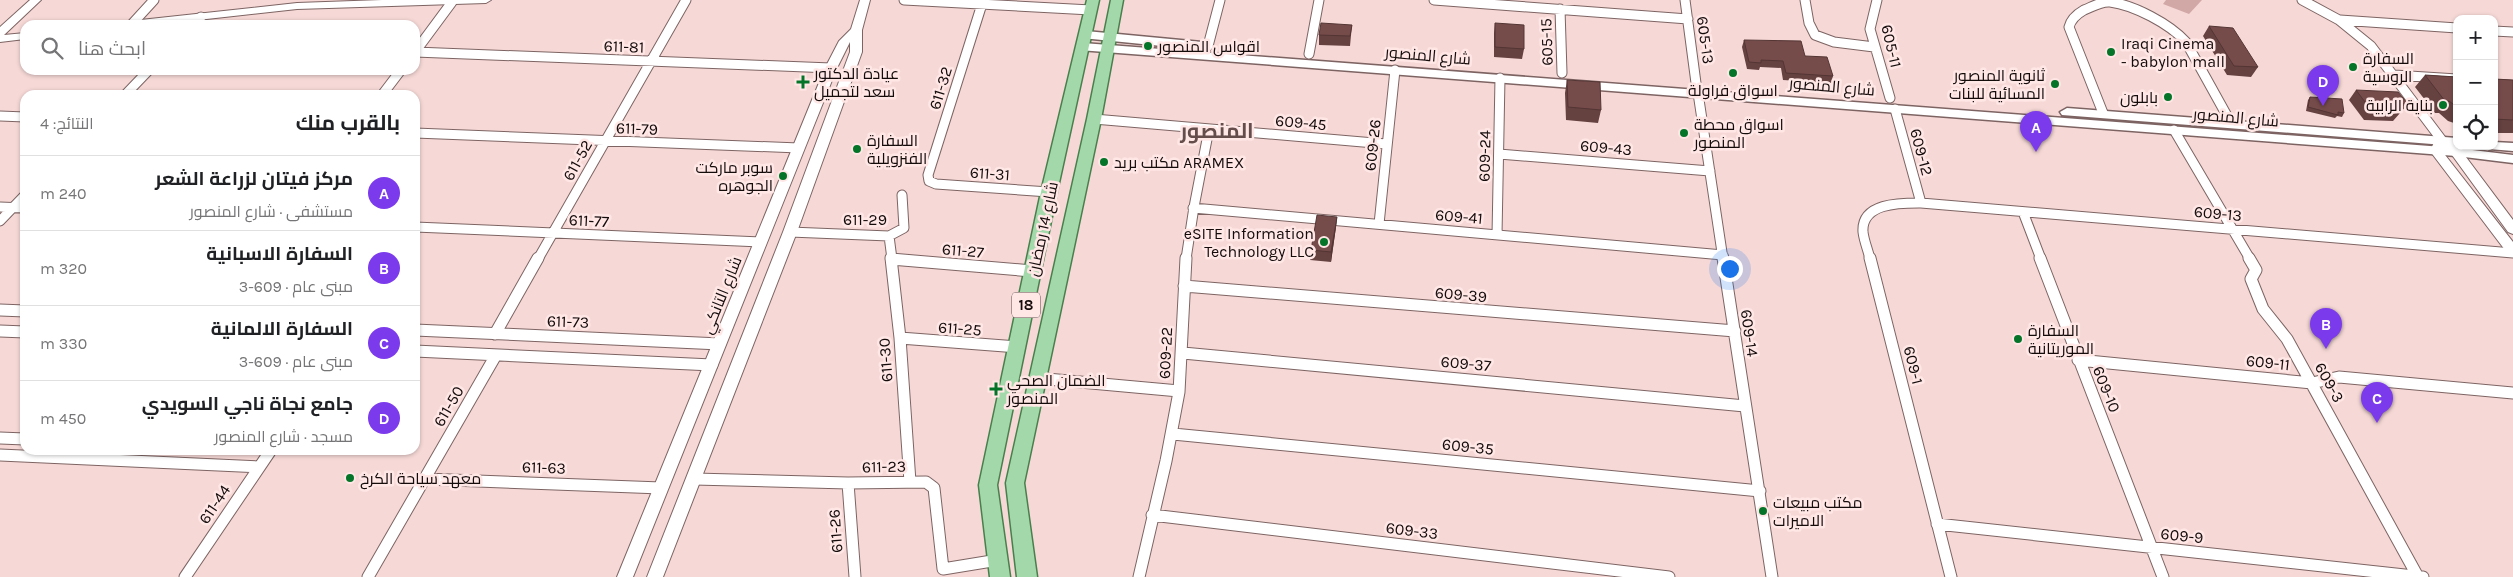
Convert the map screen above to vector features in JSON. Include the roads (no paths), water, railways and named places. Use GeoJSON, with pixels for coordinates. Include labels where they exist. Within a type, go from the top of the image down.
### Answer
{"type":"FeatureCollection","features":[{"type":"Feature","properties":{"kind":"main road","name":"شارع 14 رمضان"},"geometry":{"type":"LineString","coordinates":[[1027,577],[1015,483],[1036,378],[1094,119],[1117,0]]}},
{"type":"Feature","properties":{"kind":"main road","name":"شارع 14 رمضان"},"geometry":{"type":"LineString","coordinates":[[1000,577],[988,485],[1049,192],[1092,5]]}},
{"type":"Feature","properties":{"kind":"main road","name":"شارع المنصور"},"geometry":{"type":"LineString","coordinates":[[1084,41],[1395,70],[1500,78],[1697,88]]}},
{"type":"Feature","properties":{"kind":"main road","name":"شارع المنصور"},"geometry":{"type":"LineString","coordinates":[[1148,46],[1208,46],[1562,73],[1697,88],[2174,130],[2439,145]]}},
{"type":"Feature","properties":{"kind":"main road","name":"شارع المنصور"},"geometry":{"type":"LineString","coordinates":[[1892,104],[2103,113],[2232,123],[2453,147]]}},
{"type":"Feature","properties":{"kind":"main road"},"geometry":{"type":"LineString","coordinates":[[2498,146],[2513,147]]}},
{"type":"Feature","properties":{"kind":"main road","name":"شارع المنصور"},"geometry":{"type":"LineString","coordinates":[[2471,150],[2513,159]]}},
{"type":"Feature","properties":{"kind":"street"},"geometry":{"type":"LineString","coordinates":[[0,33],[36,0]]}},
{"type":"Feature","properties":{"kind":"street"},"geometry":{"type":"LineString","coordinates":[[132,20],[154,0]]}},
{"type":"Feature","properties":{"kind":"street"},"geometry":{"type":"LineString","coordinates":[[203,20],[299,3],[486,0]]}},
{"type":"Feature","properties":{"kind":"street","name":"611-52"},"geometry":{"type":"LineString","coordinates":[[495,334],[686,0]]}},
{"type":"Feature","properties":{"kind":"street","name":"شارع التانكي"},"geometry":{"type":"LineString","coordinates":[[655,577],[790,232],[856,52],[856,30],[865,0]]}},
{"type":"Feature","properties":{"kind":"street"},"geometry":{"type":"LineString","coordinates":[[904,0],[982,4],[1092,5]]}},
{"type":"Feature","properties":{"kind":"street"},"geometry":{"type":"LineString","coordinates":[[1208,46],[1220,0]]}},
{"type":"Feature","properties":{"kind":"street"},"geometry":{"type":"LineString","coordinates":[[1308,54],[1319,0]]}},
{"type":"Feature","properties":{"kind":"street"},"geometry":{"type":"LineString","coordinates":[[1434,0],[1688,19]]}},
{"type":"Feature","properties":{"kind":"street","name":"605-13"},"geometry":{"type":"LineString","coordinates":[[1685,0],[1697,88]]}},
{"type":"Feature","properties":{"kind":"street"},"geometry":{"type":"LineString","coordinates":[[1805,0],[1811,27],[1815,35],[1823,39],[1874,48]]}},
{"type":"Feature","properties":{"kind":"street","name":"605-11"},"geometry":{"type":"LineString","coordinates":[[1877,0],[1870,29],[1874,48],[1892,104]]}},
{"type":"Feature","properties":{"kind":"street"},"geometry":{"type":"LineString","coordinates":[[2302,0],[2339,20],[2371,46],[2394,75],[2439,145],[2513,252]]}},
{"type":"Feature","properties":{"kind":"street"},"geometry":{"type":"LineString","coordinates":[[2103,113],[2069,27],[2070,22],[2078,13],[2108,1],[2146,15],[2179,34],[2232,123]]}},
{"type":"Feature","properties":{"kind":"street"},"geometry":{"type":"LineString","coordinates":[[420,45],[452,2]]}},
{"type":"Feature","properties":{"kind":"street","name":"611-32"},"geometry":{"type":"LineString","coordinates":[[929,181],[928,175],[982,4]]}},
{"type":"Feature","properties":{"kind":"street","name":"605-15"},"geometry":{"type":"LineString","coordinates":[[1560,9],[1562,73]]}},
{"type":"Feature","properties":{"kind":"street"},"geometry":{"type":"LineString","coordinates":[[2339,20],[2453,28]]}},
{"type":"Feature","properties":{"kind":"street","name":"شارع التانكي"},"geometry":{"type":"LineString","coordinates":[[625,577],[831,68],[845,41],[856,30]]}},
{"type":"Feature","properties":{"kind":"street"},"geometry":{"type":"LineString","coordinates":[[2498,31],[2513,32]]}},
{"type":"Feature","properties":{"kind":"street"},"geometry":{"type":"LineString","coordinates":[[0,39],[20,37]]}},
{"type":"Feature","properties":{"kind":"street","name":"611-81"},"geometry":{"type":"LineString","coordinates":[[420,52],[831,68]]}},
{"type":"Feature","properties":{"kind":"street","name":"609-26"},"geometry":{"type":"LineString","coordinates":[[1378,224],[1395,70]]}},
{"type":"Feature","properties":{"kind":"street"},"geometry":{"type":"LineString","coordinates":[[130,90],[144,75]]}},
{"type":"Feature","properties":{"kind":"street"},"geometry":{"type":"LineString","coordinates":[[386,90],[397,75]]}},
{"type":"Feature","properties":{"kind":"street"},"geometry":{"type":"LineString","coordinates":[[2394,75],[2453,79]]}},
{"type":"Feature","properties":{"kind":"street","name":"609-24"},"geometry":{"type":"LineString","coordinates":[[1496,235],[1500,78]]}},
{"type":"Feature","properties":{"kind":"street","name":"609-14"},"geometry":{"type":"LineString","coordinates":[[1697,88],[1772,577]]}},
{"type":"Feature","properties":{"kind":"street","name":"609-12"},"geometry":{"type":"LineString","coordinates":[[1892,104],[1921,203]]}},
{"type":"Feature","properties":{"kind":"street"},"geometry":{"type":"LineString","coordinates":[[0,116],[20,117]]}},
{"type":"Feature","properties":{"kind":"street","name":"609-45"},"geometry":{"type":"LineString","coordinates":[[1094,119],[1386,144]]}},
{"type":"Feature","properties":{"kind":"street"},"geometry":{"type":"LineString","coordinates":[[808,124],[829,124]]}},
{"type":"Feature","properties":{"kind":"street","name":"609-22"},"geometry":{"type":"LineString","coordinates":[[1139,577],[1172,434],[1179,391],[1183,353],[1184,286],[1192,208],[1209,129]]}},
{"type":"Feature","properties":{"kind":"street","name":"609-3"},"geometry":{"type":"LineString","coordinates":[[2174,130],[2256,270],[2251,279],[2256,295],[2272,324],[2287,339],[2418,577]]}},
{"type":"Feature","properties":{"kind":"street","name":"611-79"},"geometry":{"type":"LineString","coordinates":[[420,133],[604,142],[799,148]]}},
{"type":"Feature","properties":{"kind":"street"},"geometry":{"type":"LineString","coordinates":[[2459,150],[2513,229]]}},
{"type":"Feature","properties":{"kind":"street","name":"609-43"},"geometry":{"type":"LineString","coordinates":[[1499,154],[1710,171]]}},
{"type":"Feature","properties":{"kind":"street","name":"611-31"},"geometry":{"type":"LineString","coordinates":[[929,181],[936,184],[1049,192]]}},
{"type":"Feature","properties":{"kind":"street","name":"611-29"},"geometry":{"type":"LineString","coordinates":[[790,232],[890,236],[904,228],[902,194]]}},
{"type":"Feature","properties":{"kind":"street"},"geometry":{"type":"LineString","coordinates":[[0,221],[20,201]]}},
{"type":"Feature","properties":{"kind":"street","name":"609-13"},"geometry":{"type":"LineString","coordinates":[[1921,203],[2513,252]]}},
{"type":"Feature","properties":{"kind":"street","name":"609-1"},"geometry":{"type":"LineString","coordinates":[[1921,203],[1891,204],[1875,209],[1866,217],[1863,230],[1951,577]]}},
{"type":"Feature","properties":{"kind":"street"},"geometry":{"type":"LineString","coordinates":[[0,206],[20,208]]}},
{"type":"Feature","properties":{"kind":"street","name":"609-41"},"geometry":{"type":"LineString","coordinates":[[1192,208],[1723,255]]}},
{"type":"Feature","properties":{"kind":"street","name":"609-10"},"geometry":{"type":"LineString","coordinates":[[2023,212],[2078,360],[2163,577]]}},
{"type":"Feature","properties":{"kind":"street","name":"611-77"},"geometry":{"type":"LineString","coordinates":[[420,226],[761,242]]}},
{"type":"Feature","properties":{"kind":"street","name":"611-30"},"geometry":{"type":"LineString","coordinates":[[890,236],[900,338],[910,482]]}},
{"type":"Feature","properties":{"kind":"street","name":"611-27"},"geometry":{"type":"LineString","coordinates":[[891,259],[1032,271]]}},
{"type":"Feature","properties":{"kind":"street","name":"609-39"},"geometry":{"type":"LineString","coordinates":[[1184,286],[1735,331]]}},
{"type":"Feature","properties":{"kind":"street"},"geometry":{"type":"LineString","coordinates":[[0,310],[20,311]]}},
{"type":"Feature","properties":{"kind":"street","name":"611-73"},"geometry":{"type":"LineString","coordinates":[[420,330],[720,344]]}},
{"type":"Feature","properties":{"kind":"street"},"geometry":{"type":"LineString","coordinates":[[0,331],[20,332]]}},
{"type":"Feature","properties":{"kind":"street","name":"611-25"},"geometry":{"type":"LineString","coordinates":[[900,338],[1018,347]]}},
{"type":"Feature","properties":{"kind":"street"},"geometry":{"type":"LineString","coordinates":[[420,351],[712,365]]}},
{"type":"Feature","properties":{"kind":"street","name":"609-37"},"geometry":{"type":"LineString","coordinates":[[1183,353],[1746,406]]}},
{"type":"Feature","properties":{"kind":"street","name":"611-50"},"geometry":{"type":"LineString","coordinates":[[368,577],[496,355]]}},
{"type":"Feature","properties":{"kind":"street","name":"609-11"},"geometry":{"type":"LineString","coordinates":[[2078,360],[2312,383],[2339,377],[2513,393]]}},
{"type":"Feature","properties":{"kind":"street"},"geometry":{"type":"LineString","coordinates":[[1036,378],[1179,391]]}},
{"type":"Feature","properties":{"kind":"street","name":"609-35"},"geometry":{"type":"LineString","coordinates":[[1172,434],[1760,492]]}},
{"type":"Feature","properties":{"kind":"street"},"geometry":{"type":"LineString","coordinates":[[0,438],[20,439]]}},
{"type":"Feature","properties":{"kind":"street"},"geometry":{"type":"LineString","coordinates":[[0,455],[258,467]]}},
{"type":"Feature","properties":{"kind":"street","name":"611-44"},"geometry":{"type":"LineString","coordinates":[[185,577],[266,455]]}},
{"type":"Feature","properties":{"kind":"street","name":"611-63"},"geometry":{"type":"LineString","coordinates":[[425,479],[661,488]]}},
{"type":"Feature","properties":{"kind":"street","name":"611-23"},"geometry":{"type":"LineString","coordinates":[[694,479],[848,484],[926,482],[934,488],[943,569],[998,560]]}},
{"type":"Feature","properties":{"kind":"street","name":"611-26"},"geometry":{"type":"LineString","coordinates":[[848,484],[855,577]]}},
{"type":"Feature","properties":{"kind":"street","name":"609-33"},"geometry":{"type":"LineString","coordinates":[[1152,515],[1669,577]]}},
{"type":"Feature","properties":{"kind":"street","name":"609-9"},"geometry":{"type":"LineString","coordinates":[[1937,524],[2424,577]]}},
{"type":"Feature","properties":{"kind":"place","name":"اقواس المنصور"},"geometry":{"type":"Point","coordinates":[1148,46]}},
{"type":"Feature","properties":{"kind":"place","name":"Iraqi Cinema - babylon mall"},"geometry":{"type":"Point","coordinates":[2111,52]}},
{"type":"Feature","properties":{"kind":"place","name":"السفارة الروسية"},"geometry":{"type":"Point","coordinates":[2353,67]}},
{"type":"Feature","properties":{"kind":"place","name":"اسواق فراولة"},"geometry":{"type":"Point","coordinates":[1733,73]}},
{"type":"Feature","properties":{"kind":"place","name":"عيادة الدكتور سعد لتجميل"},"geometry":{"type":"Point","coordinates":[803,82]}},
{"type":"Feature","properties":{"kind":"place","name":"ثانوية المنصور المسائية للبنات"},"geometry":{"type":"Point","coordinates":[2055,84]}},
{"type":"Feature","properties":{"kind":"place","name":"بابلون"},"geometry":{"type":"Point","coordinates":[2168,97]}},
{"type":"Feature","properties":{"kind":"place","name":"بناية الرابية"},"geometry":{"type":"Point","coordinates":[2443,105]}},
{"type":"Feature","properties":{"kind":"place","name":"جامع نجاة ناجي السويدي"},"geometry":{"type":"Point","coordinates":[2323,106]}},
{"type":"Feature","properties":{"kind":"place","name":"اسواق محطة المنصور"},"geometry":{"type":"Point","coordinates":[1684,133]}},
{"type":"Feature","properties":{"kind":"place","name":"السفارة الفنزويلية"},"geometry":{"type":"Point","coordinates":[857,149]}},
{"type":"Feature","properties":{"kind":"place","name":"مركز فيتان لزراعة الشعر"},"geometry":{"type":"Point","coordinates":[2036,152]}},
{"type":"Feature","properties":{"kind":"place","name":"مكتب بريد ARAMEX"},"geometry":{"type":"Point","coordinates":[1104,162]}},
{"type":"Feature","properties":{"kind":"place","name":"سوبر ماركت الجوهره"},"geometry":{"type":"Point","coordinates":[783,176]}},
{"type":"Feature","properties":{"kind":"place","name":"eSITE Information Technology LLC"},"geometry":{"type":"Point","coordinates":[1324,242]}},
{"type":"Feature","properties":{"kind":"place","name":"السفارة الموريتانية"},"geometry":{"type":"Point","coordinates":[2018,339]}},
{"type":"Feature","properties":{"kind":"place","name":"السفارة الاسبانية"},"geometry":{"type":"Point","coordinates":[2326,349]}},
{"type":"Feature","properties":{"kind":"place","name":"الضمان الصحي المنصور"},"geometry":{"type":"Point","coordinates":[996,389]}},
{"type":"Feature","properties":{"kind":"place","name":"السفارة الالمانية"},"geometry":{"type":"Point","coordinates":[2377,423]}},
{"type":"Feature","properties":{"kind":"place","name":"معهد سياحة الكرخ"},"geometry":{"type":"Point","coordinates":[350,478]}},
{"type":"Feature","properties":{"kind":"place","name":"مكتب مبيعات الاميرات"},"geometry":{"type":"Point","coordinates":[1763,511]}},
{"type":"Feature","properties":{"kind":"district","name":"المنصور"},"geometry":{"type":"Point","coordinates":[1217,131]}}]}
